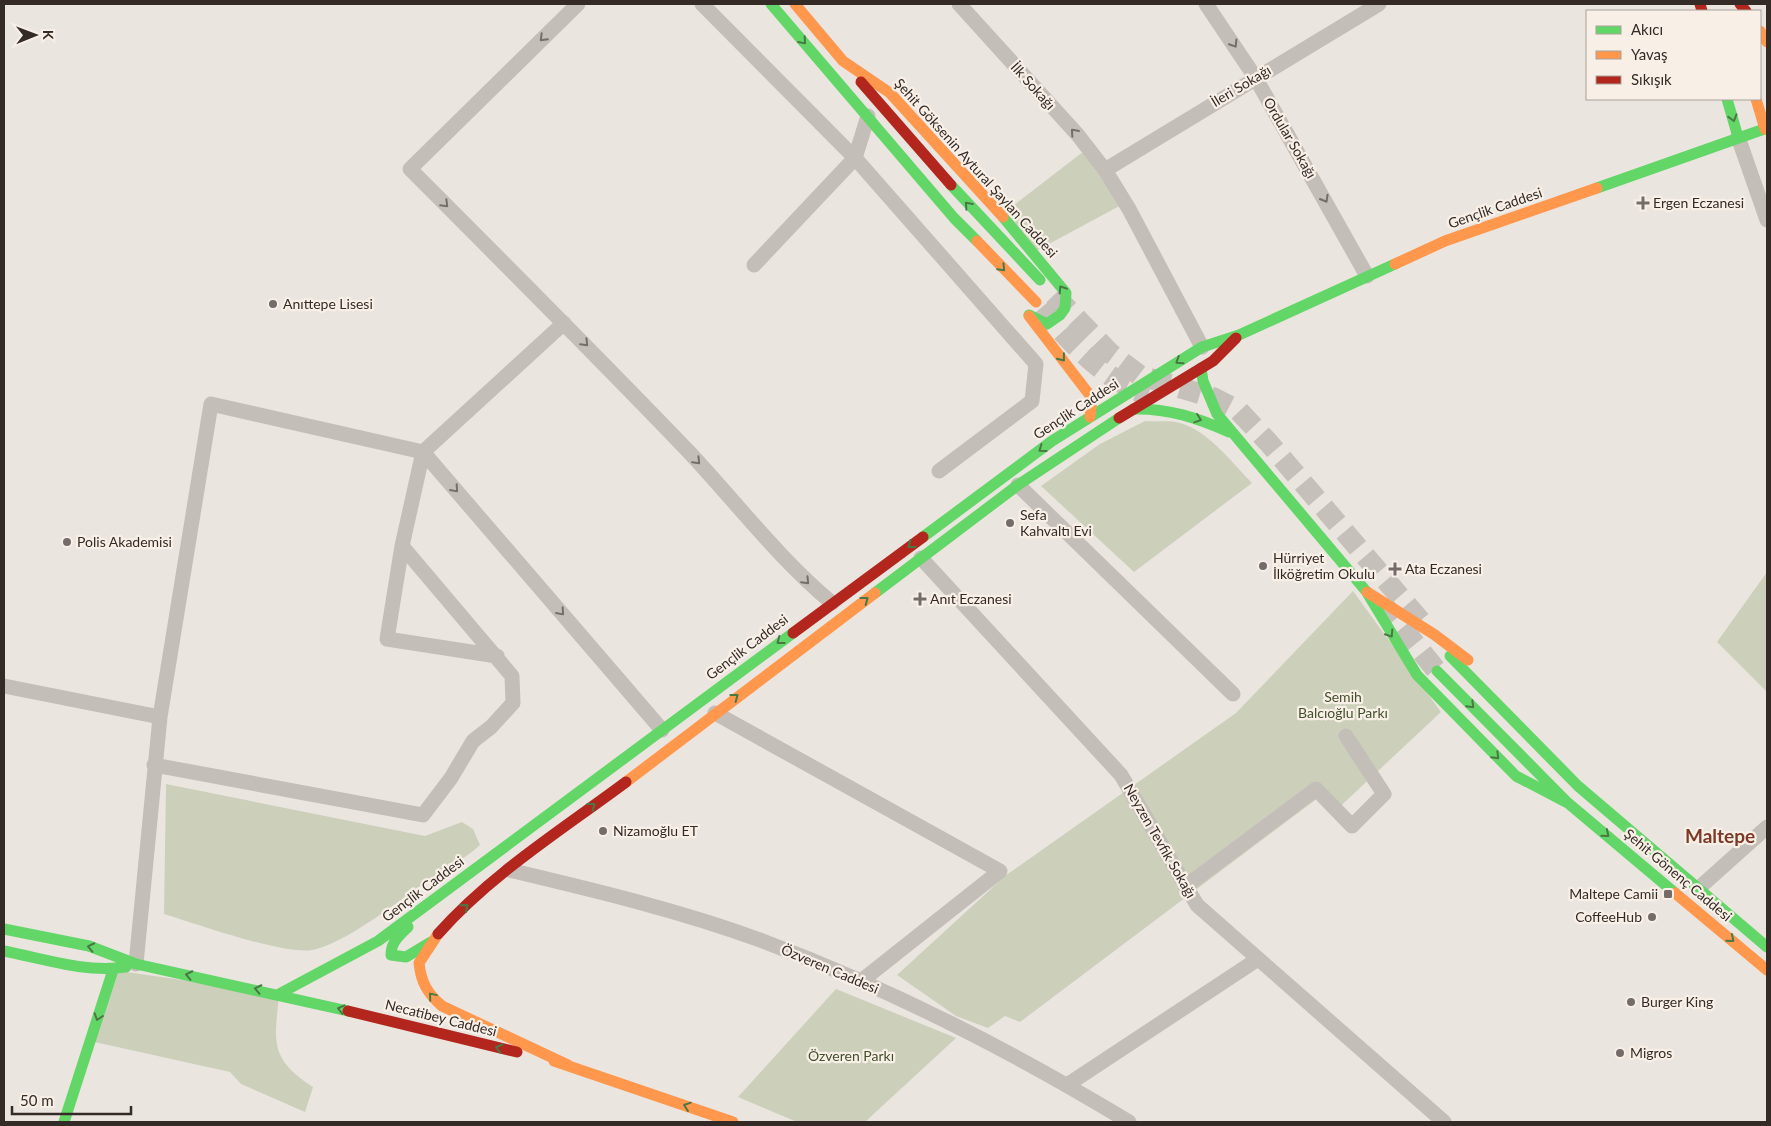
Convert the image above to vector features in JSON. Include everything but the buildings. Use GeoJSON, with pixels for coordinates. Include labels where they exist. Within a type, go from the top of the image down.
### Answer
{"type":"FeatureCollection","features":[{"type":"Feature","properties":{"kind":"main road"},"geometry":{"type":"LineString","coordinates":[[771,4],[954,218],[1036,302]]}},
{"type":"Feature","properties":{"kind":"main road","name":"Şehit Göksenin Aytural Şaylan Caddesi"},"geometry":{"type":"LineString","coordinates":[[795,4],[843,62],[890,93],[1001,215],[1066,292],[1068,300],[1065,311],[1058,319],[1048,324],[1026,312],[1092,398],[1090,417]]}},
{"type":"Feature","properties":{"kind":"main road"},"geometry":{"type":"LineString","coordinates":[[843,62],[968,205],[1050,291]]}},
{"type":"Feature","properties":{"kind":"main road"},"geometry":{"type":"LineString","coordinates":[[1727,100],[1738,137]]}},
{"type":"Feature","properties":{"kind":"main road"},"geometry":{"type":"LineString","coordinates":[[1756,100],[1766,128]]}},
{"type":"Feature","properties":{"kind":"main road"},"geometry":{"type":"LineString","coordinates":[[868,116],[890,155],[1004,286]]}},
{"type":"Feature","properties":{"kind":"main road","name":"Gençlik Caddesi"},"geometry":{"type":"LineString","coordinates":[[279,994],[378,941],[1052,441],[1202,347],[1239,335],[1445,241],[1766,128]]}},
{"type":"Feature","properties":{"kind":"main road","name":"Gençlik Caddesi"},"geometry":{"type":"LineString","coordinates":[[431,942],[456,915],[509,870],[1018,485],[1133,409],[1213,361],[1239,335]]}},
{"type":"Feature","properties":{"kind":"main road"},"geometry":{"type":"LineString","coordinates":[[1202,368],[1203,381],[1217,414],[1288,495],[1366,592],[1386,628],[1417,675],[1516,776],[1568,804]]}},
{"type":"Feature","properties":{"kind":"main road"},"geometry":{"type":"LineString","coordinates":[[1133,409],[1167,409],[1204,421],[1235,435]]}},
{"type":"Feature","properties":{"kind":"main road"},"geometry":{"type":"LineString","coordinates":[[1366,592],[1462,654],[1550,745],[1578,786]]}},
{"type":"Feature","properties":{"kind":"main road"},"geometry":{"type":"LineString","coordinates":[[1450,656],[1578,786]]}},
{"type":"Feature","properties":{"kind":"main road"},"geometry":{"type":"LineString","coordinates":[[1437,671],[1568,804]]}},
{"type":"Feature","properties":{"kind":"main road","name":"Şehit Gönenç Caddesi"},"geometry":{"type":"LineString","coordinates":[[1578,786],[1767,947]]}},
{"type":"Feature","properties":{"kind":"main road","name":"Şehit Gönenç Caddesi"},"geometry":{"type":"LineString","coordinates":[[1568,804],[1767,970]]}},
{"type":"Feature","properties":{"kind":"main road"},"geometry":{"type":"LineString","coordinates":[[431,942],[404,958],[397,959],[391,955],[391,947],[395,940],[441,895]]}},
{"type":"Feature","properties":{"kind":"main road","name":"Necatibey Caddesi"},"geometry":{"type":"LineString","coordinates":[[4,929],[109,951],[136,964],[279,994],[568,1065],[734,1122]]}},
{"type":"Feature","properties":{"kind":"main road"},"geometry":{"type":"LineString","coordinates":[[431,942],[419,963],[421,980],[430,996],[457,1014],[568,1065]]}},
{"type":"Feature","properties":{"kind":"main road","name":"Necatibey Caddesi"},"geometry":{"type":"LineString","coordinates":[[4,951],[113,970],[136,964]]}},
{"type":"Feature","properties":{"kind":"main road"},"geometry":{"type":"LineString","coordinates":[[64,1122],[113,970]]}},
{"type":"Feature","properties":{"kind":"street"},"geometry":{"type":"LineString","coordinates":[[578,4],[410,169],[564,322],[728,494],[809,584],[832,603]]}},
{"type":"Feature","properties":{"kind":"street"},"geometry":{"type":"LineString","coordinates":[[702,4],[855,158],[1036,364],[1032,401],[939,471]]}},
{"type":"Feature","properties":{"kind":"street","name":"İlk Sokağı"},"geometry":{"type":"LineString","coordinates":[[959,4],[1076,134],[1105,170],[1129,209],[1202,347]]}},
{"type":"Feature","properties":{"kind":"street","name":"Ordular Sokağı"},"geometry":{"type":"LineString","coordinates":[[1206,4],[1255,77],[1367,276]]}},
{"type":"Feature","properties":{"kind":"street","name":"İleri Sokağı"},"geometry":{"type":"LineString","coordinates":[[1105,170],[1255,77],[1379,4]]}},
{"type":"Feature","properties":{"kind":"street"},"geometry":{"type":"LineString","coordinates":[[754,265],[855,158],[868,116]]}},
{"type":"Feature","properties":{"kind":"street"},"geometry":{"type":"LineString","coordinates":[[1738,137],[1767,220]]}},
{"type":"Feature","properties":{"kind":"street"},"geometry":{"type":"LineString","coordinates":[[497,656],[387,639],[402,546],[423,452],[564,322]]}},
{"type":"Feature","properties":{"kind":"street"},"geometry":{"type":"LineString","coordinates":[[136,964],[160,717],[211,404],[423,452],[662,730]]}},
{"type":"Feature","properties":{"kind":"street"},"geometry":{"type":"LineString","coordinates":[[1018,485],[1233,694]]}},
{"type":"Feature","properties":{"kind":"street"},"geometry":{"type":"LineString","coordinates":[[154,765],[423,815],[451,778],[473,741],[492,727],[513,703],[512,676],[402,546]]}},
{"type":"Feature","properties":{"kind":"street","name":"Neyzen Tevfik Sokağı"},"geometry":{"type":"LineString","coordinates":[[921,558],[1121,775],[1197,905],[1444,1122]]}},
{"type":"Feature","properties":{"kind":"street"},"geometry":{"type":"LineString","coordinates":[[4,686],[160,717]]}},
{"type":"Feature","properties":{"kind":"street"},"geometry":{"type":"LineString","coordinates":[[715,713],[1000,871],[860,982]]}},
{"type":"Feature","properties":{"kind":"street"},"geometry":{"type":"LineString","coordinates":[[1186,886],[1316,789],[1352,826],[1384,794],[1346,736]]}},
{"type":"Feature","properties":{"kind":"street"},"geometry":{"type":"LineString","coordinates":[[1699,888],[1767,827]]}},
{"type":"Feature","properties":{"kind":"street","name":"Özveren Caddesi"},"geometry":{"type":"LineString","coordinates":[[509,870],[656,906],[760,940],[952,1022],[1067,1084],[1129,1122]]}},
{"type":"Feature","properties":{"kind":"street"},"geometry":{"type":"LineString","coordinates":[[1067,1084],[1258,959]]}},
{"type":"Feature","properties":{"kind":"green space"},"geometry":{"type":"Polygon","coordinates":[[[1088,148],[1125,203],[1034,252],[1001,215],[1088,148]]]}},
{"type":"Feature","properties":{"kind":"green space"},"geometry":{"type":"Polygon","coordinates":[[[1145,421],[1176,422],[1191,427],[1219,448],[1252,483],[1134,572],[1041,486],[1100,444],[1145,421]]]}},
{"type":"Feature","properties":{"kind":"green space"},"geometry":{"type":"Polygon","coordinates":[[[1767,572],[1767,692],[1717,642],[1767,572]]]}},
{"type":"Feature","properties":{"kind":"green space","name":"Semih Balcıoğlu Parkı"},"geometry":{"type":"Polygon","coordinates":[[[1353,591],[1441,712],[1331,815],[1318,798],[1020,1022],[1005,1016],[988,1028],[956,1016],[897,975],[1005,876],[1236,713],[1353,591]]]}},
{"type":"Feature","properties":{"kind":"green space"},"geometry":{"type":"Polygon","coordinates":[[[166,784],[425,836],[462,822],[473,829],[480,845],[374,919],[341,939],[312,950],[281,948],[240,938],[164,914],[166,784]]]}},
{"type":"Feature","properties":{"kind":"green space"},"geometry":{"type":"Polygon","coordinates":[[[113,970],[279,994],[276,1036],[281,1057],[298,1077],[313,1087],[305,1112],[241,1084],[230,1072],[90,1041],[113,970]]]}},
{"type":"Feature","properties":{"kind":"green space","name":"Özveren Parkı"},"geometry":{"type":"Polygon","coordinates":[[[836,989],[956,1038],[865,1122],[797,1122],[738,1097],[836,989]]]}},
{"type":"Feature","properties":{"kind":"tunnel"},"geometry":{"type":"LineString","coordinates":[[1054,295],[1110,353],[1139,375],[1214,398],[1239,411],[1268,442],[1424,625]]}},
{"type":"Feature","properties":{"kind":"tunnel"},"geometry":{"type":"LineString","coordinates":[[1041,308],[1089,359],[1117,380],[1132,389],[1148,395]]}},
{"type":"Feature","properties":{"kind":"tunnel"},"geometry":{"type":"LineString","coordinates":[[1382,603],[1437,671]]}},
{"type":"Feature","properties":{"kind":"traffic: fast"},"geometry":{"type":"LineString","coordinates":[[771,4],[954,218],[977,241]]}},
{"type":"Feature","properties":{"kind":"traffic: fast"},"geometry":{"type":"LineString","coordinates":[[1727,100],[1738,137]]}},
{"type":"Feature","properties":{"kind":"traffic: fast"},"geometry":{"type":"LineString","coordinates":[[1597,188],[1767,128]]}},
{"type":"Feature","properties":{"kind":"traffic: fast"},"geometry":{"type":"LineString","coordinates":[[951,185],[1040,280]]}},
{"type":"Feature","properties":{"kind":"traffic: fast"},"geometry":{"type":"LineString","coordinates":[[1003,217],[1066,293],[1065,308],[1060,315],[1047,324],[1029,315]]}},
{"type":"Feature","properties":{"kind":"traffic: fast"},"geometry":{"type":"LineString","coordinates":[[923,537],[1052,441],[1202,347],[1239,335],[1395,264]]}},
{"type":"Feature","properties":{"kind":"traffic: fast"},"geometry":{"type":"LineString","coordinates":[[1201,368],[1203,381],[1217,414],[1366,591],[1417,675],[1516,776],[1568,803]]}},
{"type":"Feature","properties":{"kind":"traffic: fast"},"geometry":{"type":"LineString","coordinates":[[1133,409],[1171,412],[1206,422],[1229,432]]}},
{"type":"Feature","properties":{"kind":"traffic: fast"},"geometry":{"type":"LineString","coordinates":[[875,593],[1018,485],[1119,418]]}},
{"type":"Feature","properties":{"kind":"traffic: fast"},"geometry":{"type":"LineString","coordinates":[[279,994],[378,941],[793,633]]}},
{"type":"Feature","properties":{"kind":"traffic: fast"},"geometry":{"type":"LineString","coordinates":[[1450,656],[1578,786],[1767,947]]}},
{"type":"Feature","properties":{"kind":"traffic: fast"},"geometry":{"type":"LineString","coordinates":[[1437,671],[1568,803],[1675,893]]}},
{"type":"Feature","properties":{"kind":"traffic: fast"},"geometry":{"type":"LineString","coordinates":[[408,927],[394,943],[391,955],[406,957],[431,942]]}},
{"type":"Feature","properties":{"kind":"traffic: fast"},"geometry":{"type":"LineString","coordinates":[[4,929],[89,946],[136,964],[348,1011]]}},
{"type":"Feature","properties":{"kind":"traffic: fast"},"geometry":{"type":"LineString","coordinates":[[4,951],[80,967],[126,967]]}},
{"type":"Feature","properties":{"kind":"traffic: fast"},"geometry":{"type":"LineString","coordinates":[[64,1122],[113,970]]}},
{"type":"Feature","properties":{"kind":"traffic: slow"},"geometry":{"type":"LineString","coordinates":[[795,4],[843,61],[890,93],[1003,217]]}},
{"type":"Feature","properties":{"kind":"traffic: slow"},"geometry":{"type":"LineString","coordinates":[[1761,33],[1767,42]]}},
{"type":"Feature","properties":{"kind":"traffic: slow"},"geometry":{"type":"LineString","coordinates":[[1756,100],[1765,129]]}},
{"type":"Feature","properties":{"kind":"traffic: slow"},"geometry":{"type":"LineString","coordinates":[[1395,264],[1445,241],[1597,188]]}},
{"type":"Feature","properties":{"kind":"traffic: slow"},"geometry":{"type":"LineString","coordinates":[[977,241],[1036,302]]}},
{"type":"Feature","properties":{"kind":"traffic: slow"},"geometry":{"type":"LineString","coordinates":[[1029,316],[1092,398],[1090,417]]}},
{"type":"Feature","properties":{"kind":"traffic: slow"},"geometry":{"type":"LineString","coordinates":[[1367,592],[1435,635],[1468,660]]}},
{"type":"Feature","properties":{"kind":"traffic: slow"},"geometry":{"type":"LineString","coordinates":[[626,782],[875,593]]}},
{"type":"Feature","properties":{"kind":"traffic: slow"},"geometry":{"type":"LineString","coordinates":[[1675,893],[1767,970]]}},
{"type":"Feature","properties":{"kind":"traffic: slow"},"geometry":{"type":"LineString","coordinates":[[438,934],[419,963],[421,976],[426,987],[437,1001],[442,1006],[568,1065]]}},
{"type":"Feature","properties":{"kind":"traffic: slow"},"geometry":{"type":"LineString","coordinates":[[554,1061],[733,1122]]}},
{"type":"Feature","properties":{"kind":"traffic: jam"},"geometry":{"type":"LineString","coordinates":[[1700,4],[1702,10]]}},
{"type":"Feature","properties":{"kind":"traffic: jam"},"geometry":{"type":"LineString","coordinates":[[1740,4],[1745,10]]}},
{"type":"Feature","properties":{"kind":"traffic: jam"},"geometry":{"type":"LineString","coordinates":[[861,82],[951,185]]}},
{"type":"Feature","properties":{"kind":"traffic: jam"},"geometry":{"type":"LineString","coordinates":[[1119,418],[1213,361],[1236,338]]}},
{"type":"Feature","properties":{"kind":"traffic: jam"},"geometry":{"type":"LineString","coordinates":[[793,633],[923,537]]}},
{"type":"Feature","properties":{"kind":"traffic: jam"},"geometry":{"type":"LineString","coordinates":[[438,934],[459,912],[504,872],[626,782]]}},
{"type":"Feature","properties":{"kind":"traffic: jam"},"geometry":{"type":"LineString","coordinates":[[348,1011],[517,1052]]}},
{"type":"Feature","properties":{"kind":"place","name":"Ergen Eczanesi"},"geometry":{"type":"Point","coordinates":[1643,203]}},
{"type":"Feature","properties":{"kind":"place","name":"Anıttepe Lisesi"},"geometry":{"type":"Point","coordinates":[273,304]}},
{"type":"Feature","properties":{"kind":"place","name":"Sefa Kahvaltı Evi"},"geometry":{"type":"Point","coordinates":[1010,523]}},
{"type":"Feature","properties":{"kind":"place","name":"Polis Akademisi"},"geometry":{"type":"Point","coordinates":[67,542]}},
{"type":"Feature","properties":{"kind":"place","name":"Hürriyet İlköğretim Okulu"},"geometry":{"type":"Point","coordinates":[1263,566]}},
{"type":"Feature","properties":{"kind":"place","name":"Ata Eczanesi"},"geometry":{"type":"Point","coordinates":[1395,569]}},
{"type":"Feature","properties":{"kind":"place","name":"Anıt Eczanesi"},"geometry":{"type":"Point","coordinates":[920,599]}},
{"type":"Feature","properties":{"kind":"place","name":"Nizamoğlu ET"},"geometry":{"type":"Point","coordinates":[603,831]}},
{"type":"Feature","properties":{"kind":"place","name":"Maltepe Camii"},"geometry":{"type":"Point","coordinates":[1668,894]}},
{"type":"Feature","properties":{"kind":"place","name":"CoffeeHub"},"geometry":{"type":"Point","coordinates":[1652,917]}},
{"type":"Feature","properties":{"kind":"place","name":"Burger King"},"geometry":{"type":"Point","coordinates":[1631,1002]}},
{"type":"Feature","properties":{"kind":"place","name":"Migros"},"geometry":{"type":"Point","coordinates":[1620,1053]}},
{"type":"Feature","properties":{"kind":"district","name":"Maltepe"},"geometry":{"type":"Point","coordinates":[1720,836]}}]}
